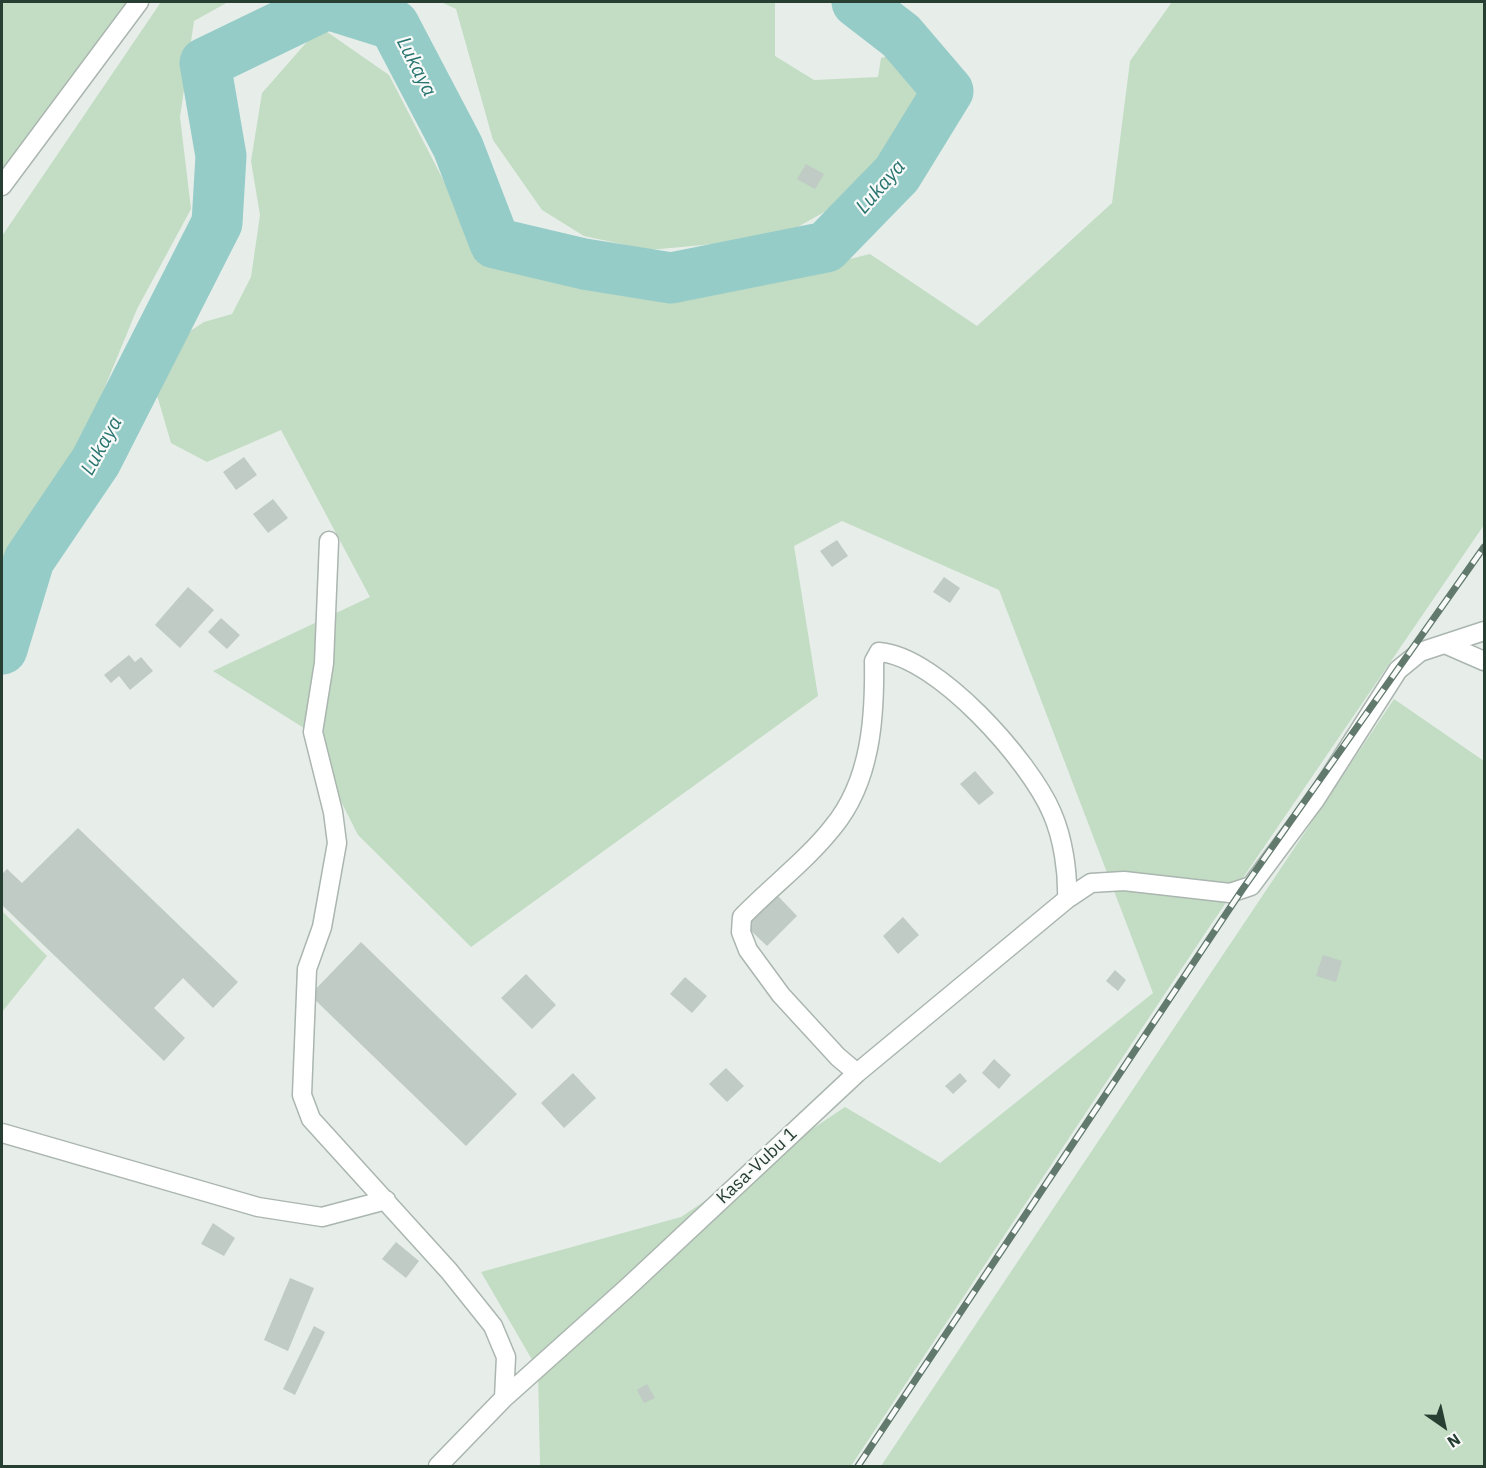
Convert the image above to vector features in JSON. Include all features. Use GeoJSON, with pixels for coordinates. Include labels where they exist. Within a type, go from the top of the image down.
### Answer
{"type":"FeatureCollection","features":[{"type":"Feature","properties":{"kind":"street"},"geometry":{"type":"LineString","coordinates":[[2,186],[139,2]]}},
{"type":"Feature","properties":{"kind":"street"},"geometry":{"type":"LineString","coordinates":[[329,541],[324,663],[313,732],[333,812],[337,843],[322,927],[307,969],[302,1095],[311,1119],[474,1299],[493,1326],[506,1357],[504,1398]]}},
{"type":"Feature","properties":{"kind":"street"},"geometry":{"type":"LineString","coordinates":[[1445,644],[1470,638],[1485,631]]}},
{"type":"Feature","properties":{"kind":"street"},"geometry":{"type":"LineString","coordinates":[[1445,644],[1485,661]]}},
{"type":"Feature","properties":{"kind":"street","name":"Kasa-Vubu 1"},"geometry":{"type":"LineString","coordinates":[[438,1467],[504,1398],[636,1280],[857,1073],[1067,899],[1091,883],[1124,881],[1230,893],[1251,886],[1315,800],[1398,670],[1420,652],[1445,644]]}},
{"type":"Feature","properties":{"kind":"street"},"geometry":{"type":"LineString","coordinates":[[857,1073],[838,1058],[781,994],[748,950],[741,932],[742,917],[835,825],[852,796],[864,768],[872,726],[874,661],[879,652],[892,653],[912,663],[958,695],[998,734],[1024,768],[1053,815],[1068,882],[1067,899]]}},
{"type":"Feature","properties":{"kind":"street"},"geometry":{"type":"LineString","coordinates":[[2,1133],[258,1207],[322,1217],[386,1200]]}},
{"type":"Feature","properties":{"kind":"green space"},"geometry":{"type":"Polygon","coordinates":[[[2,2],[127,2],[2,180],[2,2]]]}},
{"type":"Feature","properties":{"kind":"green space"},"geometry":{"type":"Polygon","coordinates":[[[161,2],[228,2],[194,21],[180,117],[191,209],[137,309],[86,433],[2,576],[2,236],[161,2]]]}},
{"type":"Feature","properties":{"kind":"green space"},"geometry":{"type":"Polygon","coordinates":[[[441,2],[775,2],[775,56],[814,80],[878,77],[881,58],[902,52],[919,74],[926,104],[906,146],[867,188],[794,229],[714,244],[649,250],[584,236],[542,210],[493,140],[456,9],[441,2]]]}},
{"type":"Feature","properties":{"kind":"green space"},"geometry":{"type":"Polygon","coordinates":[[[1172,2],[1484,2],[1484,525],[1208,929],[851,1466],[540,1466],[538,1370],[481,1272],[681,1217],[845,1107],[940,1163],[1153,993],[999,590],[842,521],[794,546],[818,696],[471,947],[358,835],[304,728],[213,671],[370,597],[281,430],[207,462],[171,443],[154,385],[169,345],[204,322],[232,314],[251,277],[260,215],[251,161],[262,93],[320,27],[389,75],[479,249],[521,269],[694,298],[870,254],[977,326],[1112,203],[1130,61],[1172,2]]]}},
{"type":"Feature","properties":{"kind":"green space"},"geometry":{"type":"Polygon","coordinates":[[[1394,699],[1484,761],[1484,1466],[881,1466],[1394,699]]]}},
{"type":"Feature","properties":{"kind":"green space"},"geometry":{"type":"Polygon","coordinates":[[[2,911],[47,956],[2,1012],[2,911]]]}},
{"type":"Feature","properties":{"kind":"building"},"geometry":{"type":"Polygon","coordinates":[[[806,164],[824,174],[815,189],[797,179],[806,164]]]}},
{"type":"Feature","properties":{"kind":"building"},"geometry":{"type":"Polygon","coordinates":[[[244,457],[257,475],[236,490],[223,472],[244,457]]]}},
{"type":"Feature","properties":{"kind":"building"},"geometry":{"type":"Polygon","coordinates":[[[273,499],[288,518],[268,533],[253,514],[273,499]]]}},
{"type":"Feature","properties":{"kind":"building"},"geometry":{"type":"Polygon","coordinates":[[[837,540],[848,556],[832,567],[820,551],[837,540]]]}},
{"type":"Feature","properties":{"kind":"building"},"geometry":{"type":"Polygon","coordinates":[[[944,577],[960,588],[950,603],[933,592],[944,577]]]}},
{"type":"Feature","properties":{"kind":"building"},"geometry":{"type":"Polygon","coordinates":[[[188,587],[214,610],[180,648],[155,625],[188,587]]]}},
{"type":"Feature","properties":{"kind":"building"},"geometry":{"type":"Polygon","coordinates":[[[221,618],[240,635],[227,649],[208,632],[221,618]]]}},
{"type":"Feature","properties":{"kind":"building"},"geometry":{"type":"Polygon","coordinates":[[[129,655],[135,662],[141,657],[153,671],[130,690],[119,676],[111,683],[104,675],[129,655]]]}},
{"type":"Feature","properties":{"kind":"building"},"geometry":{"type":"Polygon","coordinates":[[[975,771],[994,793],[979,805],[960,784],[975,771]]]}},
{"type":"Feature","properties":{"kind":"building"},"geometry":{"type":"Polygon","coordinates":[[[78,828],[238,982],[213,1008],[183,978],[154,1008],[185,1038],[164,1061],[2,905],[2,874],[7,869],[22,883],[78,828]]]}},
{"type":"Feature","properties":{"kind":"building"},"geometry":{"type":"Polygon","coordinates":[[[777,895],[797,916],[767,946],[746,926],[777,895]]]}},
{"type":"Feature","properties":{"kind":"building"},"geometry":{"type":"Polygon","coordinates":[[[903,917],[919,935],[898,954],[883,936],[903,917]]]}},
{"type":"Feature","properties":{"kind":"building"},"geometry":{"type":"Polygon","coordinates":[[[361,942],[517,1094],[466,1146],[310,995],[361,942]]]}},
{"type":"Feature","properties":{"kind":"building"},"geometry":{"type":"Polygon","coordinates":[[[1323,955],[1342,961],[1336,982],[1316,976],[1323,955]]]}},
{"type":"Feature","properties":{"kind":"building"},"geometry":{"type":"Polygon","coordinates":[[[1115,970],[1126,980],[1118,991],[1106,981],[1115,970]]]}},
{"type":"Feature","properties":{"kind":"building"},"geometry":{"type":"Polygon","coordinates":[[[526,974],[556,1005],[532,1029],[501,998],[526,974]]]}},
{"type":"Feature","properties":{"kind":"building"},"geometry":{"type":"Polygon","coordinates":[[[685,977],[707,996],[692,1013],[670,994],[685,977]]]}},
{"type":"Feature","properties":{"kind":"building"},"geometry":{"type":"Polygon","coordinates":[[[994,1059],[1011,1075],[999,1089],[982,1073],[994,1059]]]}},
{"type":"Feature","properties":{"kind":"building"},"geometry":{"type":"Polygon","coordinates":[[[726,1068],[744,1086],[727,1102],[709,1084],[726,1068]]]}},
{"type":"Feature","properties":{"kind":"building"},"geometry":{"type":"Polygon","coordinates":[[[573,1073],[596,1098],[564,1128],[541,1103],[573,1073]]]}},
{"type":"Feature","properties":{"kind":"building"},"geometry":{"type":"Polygon","coordinates":[[[960,1073],[967,1081],[953,1094],[945,1086],[960,1073]]]}},
{"type":"Feature","properties":{"kind":"building"},"geometry":{"type":"Polygon","coordinates":[[[213,1223],[235,1238],[224,1256],[201,1244],[213,1223]]]}},
{"type":"Feature","properties":{"kind":"building"},"geometry":{"type":"Polygon","coordinates":[[[396,1242],[419,1261],[406,1278],[382,1259],[396,1242]]]}},
{"type":"Feature","properties":{"kind":"building"},"geometry":{"type":"Polygon","coordinates":[[[290,1278],[314,1288],[288,1351],[264,1340],[290,1278]]]}},
{"type":"Feature","properties":{"kind":"building"},"geometry":{"type":"Polygon","coordinates":[[[314,1326],[325,1332],[295,1395],[283,1389],[314,1326]]]}},
{"type":"Feature","properties":{"kind":"building"},"geometry":{"type":"Polygon","coordinates":[[[647,1384],[655,1398],[644,1403],[637,1390],[647,1384]]]}},
{"type":"Feature","properties":{"kind":"waterway","name":"Lukaya"},"geometry":{"type":"LineString","coordinates":[[2,649],[29,560],[96,461],[217,223],[221,156],[205,63],[327,4],[394,25],[458,147],[495,243],[584,264],[671,278],[826,247],[897,174],[948,91],[901,36],[857,2]]}},
{"type":"Feature","properties":{"kind":"railway"},"geometry":{"type":"LineString","coordinates":[[858,1466],[1242,890],[1484,547]]}}]}
